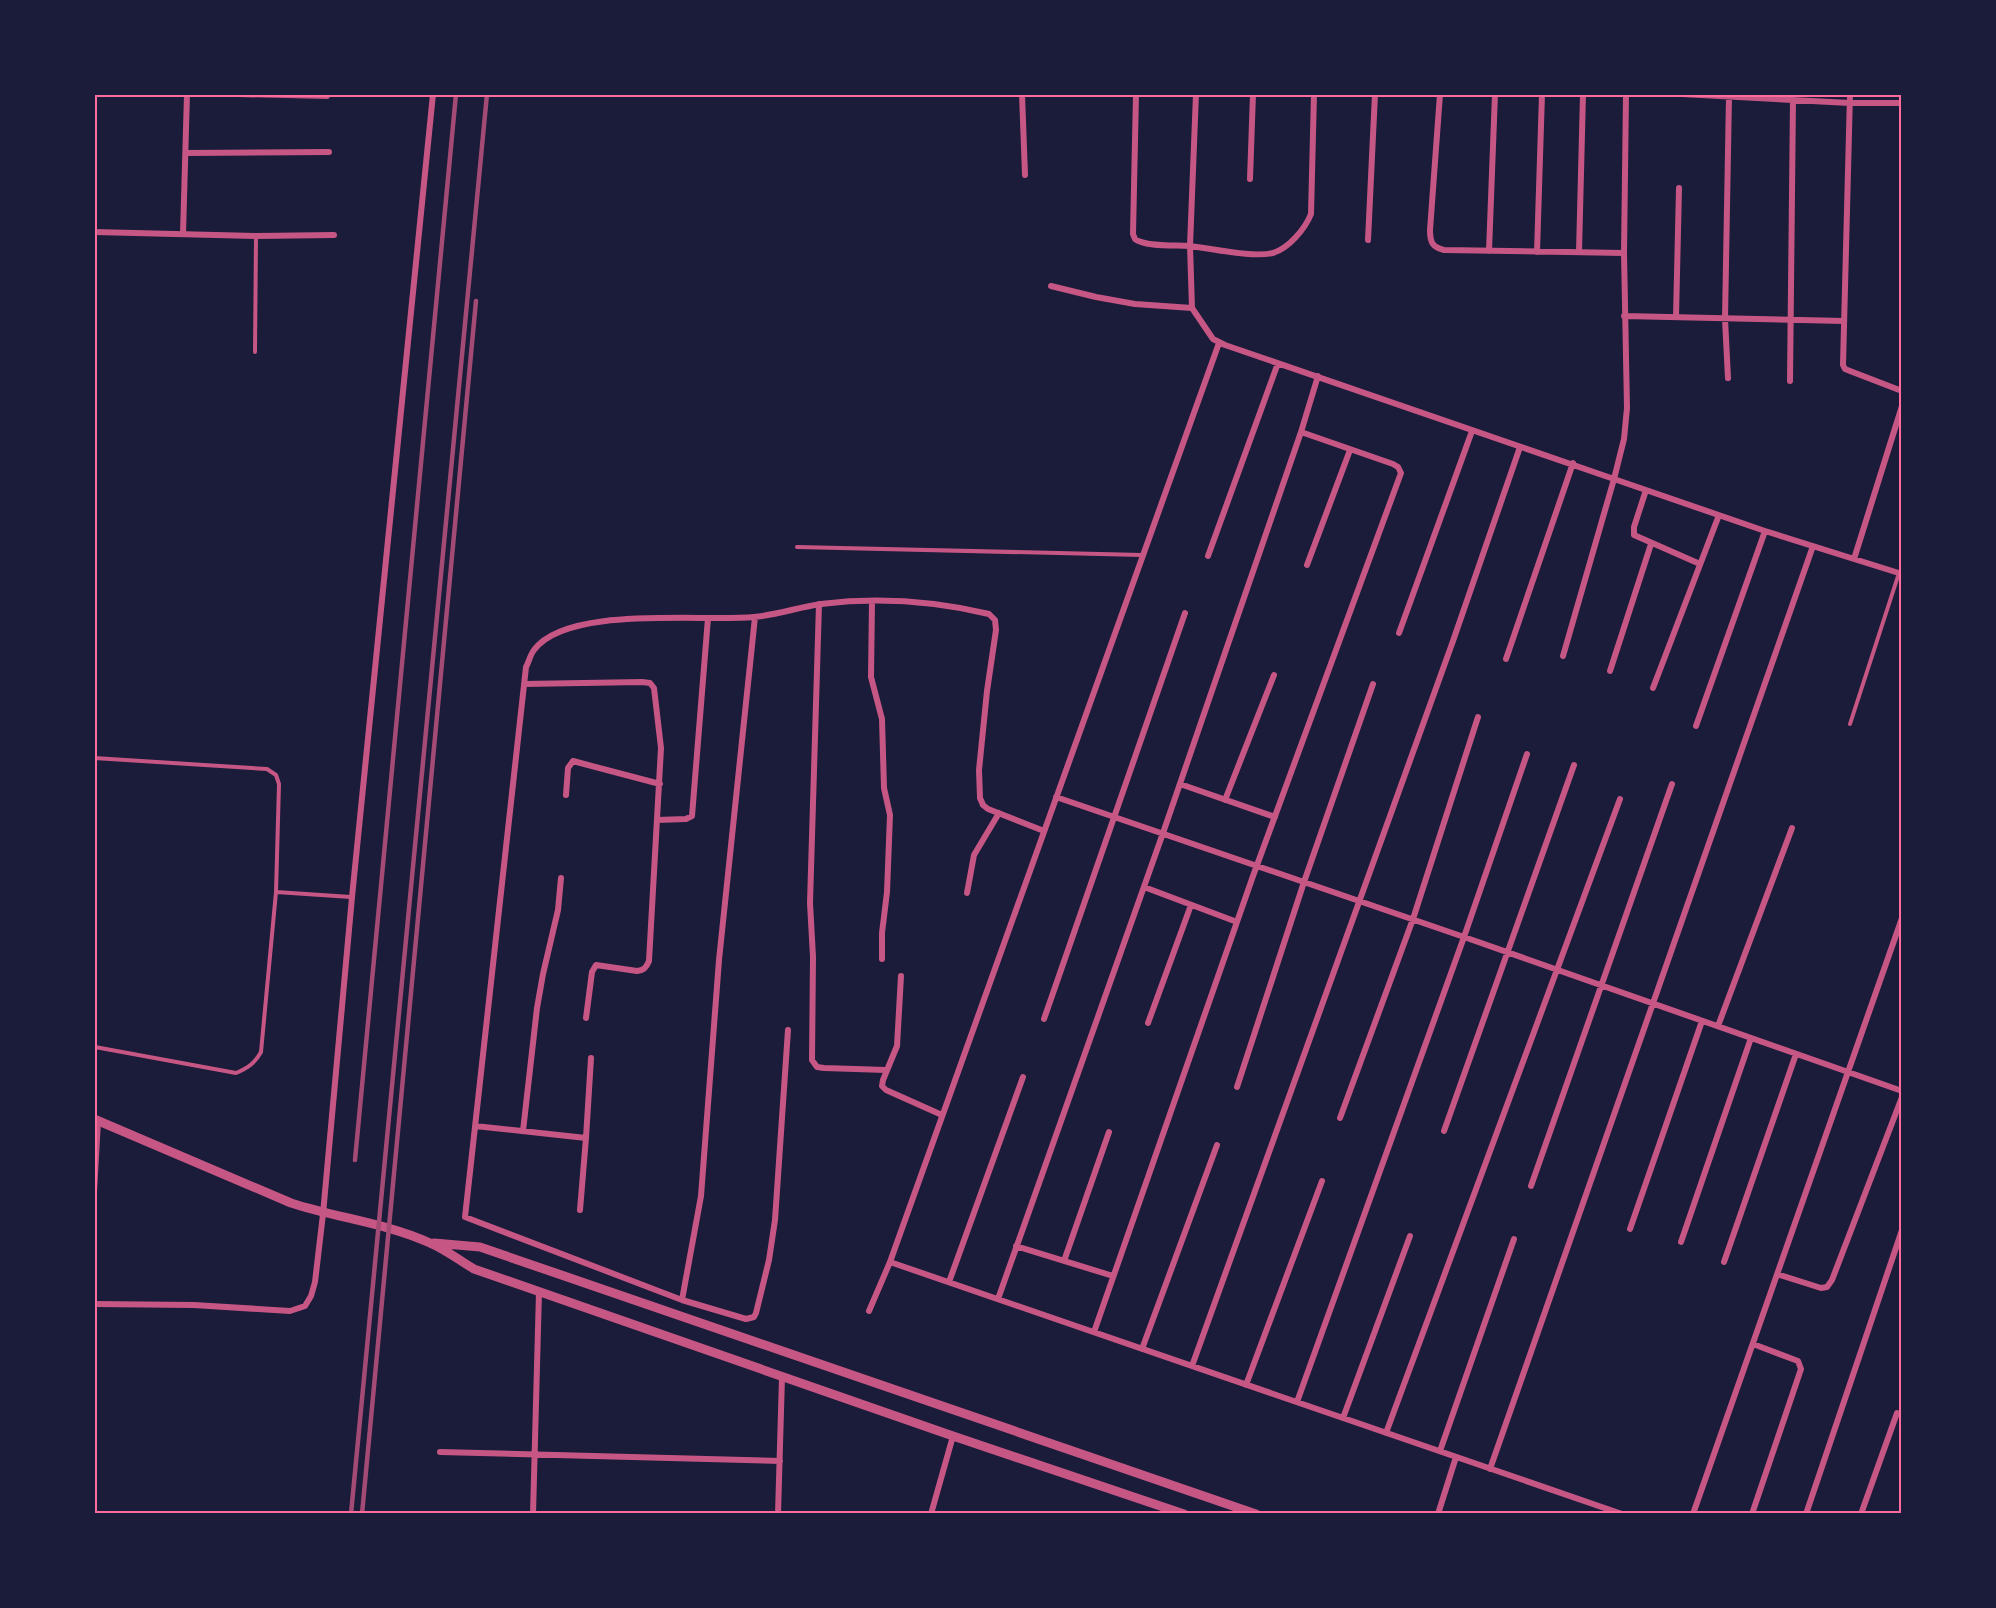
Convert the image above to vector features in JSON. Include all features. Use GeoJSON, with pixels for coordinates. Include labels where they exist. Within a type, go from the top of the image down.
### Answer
{"type":"FeatureCollection","features":[{"type":"Feature","properties":{"kind":"street"},"geometry":{"type":"LineString","coordinates":[[183,234],[188,94]]}},
{"type":"Feature","properties":{"kind":"street"},"geometry":{"type":"LineString","coordinates":[[238,94],[327,96]]}},
{"type":"Feature","properties":{"kind":"street"},"geometry":{"type":"LineString","coordinates":[[94,1304],[214,1306],[290,1311],[305,1306],[315,1282],[434,94]]}},
{"type":"Feature","properties":{"kind":"street"},"geometry":{"type":"LineString","coordinates":[[1022,94],[1025,175]]}},
{"type":"Feature","properties":{"kind":"street"},"geometry":{"type":"LineString","coordinates":[[1136,94],[1133,234],[1135,239],[1143,243],[1255,254],[1274,252],[1284,246],[1306,225],[1311,214],[1314,94]]}},
{"type":"Feature","properties":{"kind":"street"},"geometry":{"type":"LineString","coordinates":[[1196,94],[1190,246],[1192,308],[1212,339],[1765,531],[1900,574]]}},
{"type":"Feature","properties":{"kind":"street"},"geometry":{"type":"LineString","coordinates":[[1251,179],[1253,94]]}},
{"type":"Feature","properties":{"kind":"street"},"geometry":{"type":"LineString","coordinates":[[1368,240],[1375,94]]}},
{"type":"Feature","properties":{"kind":"street"},"geometry":{"type":"LineString","coordinates":[[1440,94],[1430,241],[1435,248],[1624,253]]}},
{"type":"Feature","properties":{"kind":"street"},"geometry":{"type":"LineString","coordinates":[[1489,250],[1495,94]]}},
{"type":"Feature","properties":{"kind":"street"},"geometry":{"type":"LineString","coordinates":[[1537,252],[1542,94]]}},
{"type":"Feature","properties":{"kind":"street"},"geometry":{"type":"LineString","coordinates":[[1578,252],[1583,94]]}},
{"type":"Feature","properties":{"kind":"street"},"geometry":{"type":"LineString","coordinates":[[1563,656],[1624,439],[1627,408],[1624,316],[1626,94]]}},
{"type":"Feature","properties":{"kind":"street"},"geometry":{"type":"LineString","coordinates":[[1682,94],[1782,97],[1850,103],[1902,103]]}},
{"type":"Feature","properties":{"kind":"street"},"geometry":{"type":"LineString","coordinates":[[1850,94],[1842,359],[1845,369],[1902,391]]}},
{"type":"Feature","properties":{"kind":"street"},"geometry":{"type":"LineString","coordinates":[[1728,378],[1725,319],[1729,96]]}},
{"type":"Feature","properties":{"kind":"street"},"geometry":{"type":"LineString","coordinates":[[1790,381],[1793,99]]}},
{"type":"Feature","properties":{"kind":"street"},"geometry":{"type":"LineString","coordinates":[[186,153],[329,152]]}},
{"type":"Feature","properties":{"kind":"street"},"geometry":{"type":"LineString","coordinates":[[1676,317],[1679,188]]}},
{"type":"Feature","properties":{"kind":"street"},"geometry":{"type":"LineString","coordinates":[[94,232],[256,236],[334,235]]}},
{"type":"Feature","properties":{"kind":"street"},"geometry":{"type":"LineString","coordinates":[[1051,286],[1135,304],[1192,308]]}},
{"type":"Feature","properties":{"kind":"street"},"geometry":{"type":"LineString","coordinates":[[1624,316],[1844,321]]}},
{"type":"Feature","properties":{"kind":"street"},"geometry":{"type":"LineString","coordinates":[[869,1311],[890,1262],[1219,343]]}},
{"type":"Feature","properties":{"kind":"street"},"geometry":{"type":"LineString","coordinates":[[1208,556],[1278,363]]}},
{"type":"Feature","properties":{"kind":"street"},"geometry":{"type":"LineString","coordinates":[[998,1299],[1163,834],[1301,432],[1318,376]]}},
{"type":"Feature","properties":{"kind":"street"},"geometry":{"type":"LineString","coordinates":[[1854,559],[1902,406]]}},
{"type":"Feature","properties":{"kind":"street"},"geometry":{"type":"LineString","coordinates":[[1400,633],[1472,430]]}},
{"type":"Feature","properties":{"kind":"street"},"geometry":{"type":"LineString","coordinates":[[1094,1332],[1237,922],[1401,472],[1393,464],[1301,432]]}},
{"type":"Feature","properties":{"kind":"street"},"geometry":{"type":"LineString","coordinates":[[1192,1366],[1453,641],[1520,447]]}},
{"type":"Feature","properties":{"kind":"street"},"geometry":{"type":"LineString","coordinates":[[1307,565],[1350,450]]}},
{"type":"Feature","properties":{"kind":"street"},"geometry":{"type":"LineString","coordinates":[[1506,659],[1573,463]]}},
{"type":"Feature","properties":{"kind":"street"},"geometry":{"type":"LineString","coordinates":[[1646,490],[1633,532],[1635,537],[1700,564]]}},
{"type":"Feature","properties":{"kind":"street"},"geometry":{"type":"LineString","coordinates":[[1653,688],[1719,515]]}},
{"type":"Feature","properties":{"kind":"street"},"geometry":{"type":"LineString","coordinates":[[1696,726],[1765,531]]}},
{"type":"Feature","properties":{"kind":"street"},"geometry":{"type":"LineString","coordinates":[[1610,671],[1651,544]]}},
{"type":"Feature","properties":{"kind":"street"},"geometry":{"type":"LineString","coordinates":[[1490,1469],[1813,546]]}},
{"type":"Feature","properties":{"kind":"street"},"geometry":{"type":"LineString","coordinates":[[788,1030],[775,1220],[769,1260],[754,1317],[746,1318],[682,1300],[465,1217],[526,667],[533,651],[546,639],[571,628],[629,618],[755,617],[819,604],[872,601],[935,603],[989,614],[995,620],[996,630],[980,753],[979,785],[982,805],[1044,831]]}},
{"type":"Feature","properties":{"kind":"street"},"geometry":{"type":"LineString","coordinates":[[872,601],[871,677],[882,719],[884,788],[890,815],[882,959]]}},
{"type":"Feature","properties":{"kind":"street"},"geometry":{"type":"LineString","coordinates":[[819,604],[810,903],[813,957],[812,1060],[817,1067],[824,1068],[886,1070]]}},
{"type":"Feature","properties":{"kind":"street"},"geometry":{"type":"LineString","coordinates":[[1044,1019],[1185,613]]}},
{"type":"Feature","properties":{"kind":"street"},"geometry":{"type":"LineString","coordinates":[[682,1300],[701,1196],[719,960],[755,617]]}},
{"type":"Feature","properties":{"kind":"street"},"geometry":{"type":"LineString","coordinates":[[657,820],[686,819],[692,816],[708,618]]}},
{"type":"Feature","properties":{"kind":"street"},"geometry":{"type":"LineString","coordinates":[[1225,800],[1274,675]]}},
{"type":"Feature","properties":{"kind":"street"},"geometry":{"type":"LineString","coordinates":[[524,684],[650,683],[654,688],[660,737],[660,784],[649,961],[642,971],[596,965],[592,972],[586,1018]]}},
{"type":"Feature","properties":{"kind":"street"},"geometry":{"type":"LineString","coordinates":[[1237,1087],[1304,882],[1373,684]]}},
{"type":"Feature","properties":{"kind":"street"},"geometry":{"type":"LineString","coordinates":[[1340,1118],[1413,919],[1478,717]]}},
{"type":"Feature","properties":{"kind":"street"},"geometry":{"type":"LineString","coordinates":[[1297,1402],[1464,937],[1527,753]]}},
{"type":"Feature","properties":{"kind":"street"},"geometry":{"type":"LineString","coordinates":[[566,795],[569,763],[573,760],[660,784]]}},
{"type":"Feature","properties":{"kind":"street"},"geometry":{"type":"LineString","coordinates":[[1444,1131],[1574,765]]}},
{"type":"Feature","properties":{"kind":"street"},"geometry":{"type":"LineString","coordinates":[[1180,784],[1275,817]]}},
{"type":"Feature","properties":{"kind":"street"},"geometry":{"type":"LineString","coordinates":[[1531,1186],[1672,784]]}},
{"type":"Feature","properties":{"kind":"street"},"geometry":{"type":"LineString","coordinates":[[1056,797],[1413,919],[1902,1091]]}},
{"type":"Feature","properties":{"kind":"street"},"geometry":{"type":"LineString","coordinates":[[1386,1433],[1620,799]]}},
{"type":"Feature","properties":{"kind":"street"},"geometry":{"type":"LineString","coordinates":[[967,893],[974,855],[999,813]]}},
{"type":"Feature","properties":{"kind":"street"},"geometry":{"type":"LineString","coordinates":[[1718,1026],[1792,828]]}},
{"type":"Feature","properties":{"kind":"street"},"geometry":{"type":"LineString","coordinates":[[523,1131],[537,1008],[558,910],[561,878]]}},
{"type":"Feature","properties":{"kind":"street"},"geometry":{"type":"LineString","coordinates":[[1144,888],[1237,922]]}},
{"type":"Feature","properties":{"kind":"street"},"geometry":{"type":"LineString","coordinates":[[1148,1023],[1191,905]]}},
{"type":"Feature","properties":{"kind":"street"},"geometry":{"type":"LineString","coordinates":[[1693,1514],[1902,918]]}},
{"type":"Feature","properties":{"kind":"street"},"geometry":{"type":"LineString","coordinates":[[901,976],[899,1035],[894,1056],[886,1070],[882,1086],[886,1090],[942,1115]]}},
{"type":"Feature","properties":{"kind":"street"},"geometry":{"type":"LineString","coordinates":[[1630,1229],[1702,1021]]}},
{"type":"Feature","properties":{"kind":"street"},"geometry":{"type":"LineString","coordinates":[[1681,1242],[1751,1038]]}},
{"type":"Feature","properties":{"kind":"street"},"geometry":{"type":"LineString","coordinates":[[1724,1262],[1796,1054]]}},
{"type":"Feature","properties":{"kind":"street"},"geometry":{"type":"LineString","coordinates":[[580,1210],[591,1058]]}},
{"type":"Feature","properties":{"kind":"street"},"geometry":{"type":"LineString","coordinates":[[949,1282],[1023,1077]]}},
{"type":"Feature","properties":{"kind":"street"},"geometry":{"type":"LineString","coordinates":[[1777,1274],[1821,1288],[1827,1287],[1832,1280],[1902,1097]]}},
{"type":"Feature","properties":{"kind":"street"},"geometry":{"type":"LineString","coordinates":[[94,1191],[96,1120],[291,1203],[323,1214],[390,1229],[431,1243],[474,1269],[1184,1514]]}},
{"type":"Feature","properties":{"kind":"street"},"geometry":{"type":"LineString","coordinates":[[475,1126],[586,1138]]}},
{"type":"Feature","properties":{"kind":"street"},"geometry":{"type":"LineString","coordinates":[[1064,1261],[1109,1132]]}},
{"type":"Feature","properties":{"kind":"street"},"geometry":{"type":"LineString","coordinates":[[1142,1349],[1217,1144]]}},
{"type":"Feature","properties":{"kind":"street"},"geometry":{"type":"LineString","coordinates":[[1246,1385],[1322,1181]]}},
{"type":"Feature","properties":{"kind":"street"},"geometry":{"type":"LineString","coordinates":[[1806,1514],[1902,1230]]}},
{"type":"Feature","properties":{"kind":"street"},"geometry":{"type":"LineString","coordinates":[[1343,1418],[1410,1236]]}},
{"type":"Feature","properties":{"kind":"street"},"geometry":{"type":"LineString","coordinates":[[1440,1451],[1514,1239]]}},
{"type":"Feature","properties":{"kind":"street"},"geometry":{"type":"LineString","coordinates":[[431,1243],[480,1247],[1256,1514]]}},
{"type":"Feature","properties":{"kind":"street"},"geometry":{"type":"LineString","coordinates":[[1016,1246],[1113,1276]]}},
{"type":"Feature","properties":{"kind":"street"},"geometry":{"type":"LineString","coordinates":[[890,1262],[1622,1514]]}},
{"type":"Feature","properties":{"kind":"street"},"geometry":{"type":"LineString","coordinates":[[533,1514],[539,1292]]}},
{"type":"Feature","properties":{"kind":"street"},"geometry":{"type":"LineString","coordinates":[[1752,1514],[1801,1369],[1798,1361],[1753,1344]]}},
{"type":"Feature","properties":{"kind":"street"},"geometry":{"type":"LineString","coordinates":[[778,1514],[782,1377]]}},
{"type":"Feature","properties":{"kind":"street"},"geometry":{"type":"LineString","coordinates":[[1861,1514],[1897,1413]]}},
{"type":"Feature","properties":{"kind":"street"},"geometry":{"type":"LineString","coordinates":[[931,1514],[953,1436]]}},
{"type":"Feature","properties":{"kind":"street"},"geometry":{"type":"LineString","coordinates":[[440,1452],[780,1461]]}},
{"type":"Feature","properties":{"kind":"street"},"geometry":{"type":"LineString","coordinates":[[1438,1514],[1456,1457]]}},
{"type":"Feature","properties":{"kind":"lane"},"geometry":{"type":"LineString","coordinates":[[255,352],[256,236]]}},
{"type":"Feature","properties":{"kind":"lane"},"geometry":{"type":"LineString","coordinates":[[797,547],[1143,555]]}},
{"type":"Feature","properties":{"kind":"lane"},"geometry":{"type":"LineString","coordinates":[[1850,724],[1900,574]]}},
{"type":"Feature","properties":{"kind":"lane"},"geometry":{"type":"LineString","coordinates":[[94,758],[253,767],[267,769],[276,775],[279,784],[276,892],[261,1052],[255,1062],[236,1073],[95,1047]]}},
{"type":"Feature","properties":{"kind":"lane"},"geometry":{"type":"LineString","coordinates":[[276,892],[352,897]]}},
{"type":"Feature","properties":{"kind":"railway"},"geometry":{"type":"LineString","coordinates":[[355,1160],[456,94]]}},
{"type":"Feature","properties":{"kind":"railway"},"geometry":{"type":"LineString","coordinates":[[351,1514],[487,94]]}},
{"type":"Feature","properties":{"kind":"railway"},"geometry":{"type":"LineString","coordinates":[[362,1514],[476,301]]}}]}
